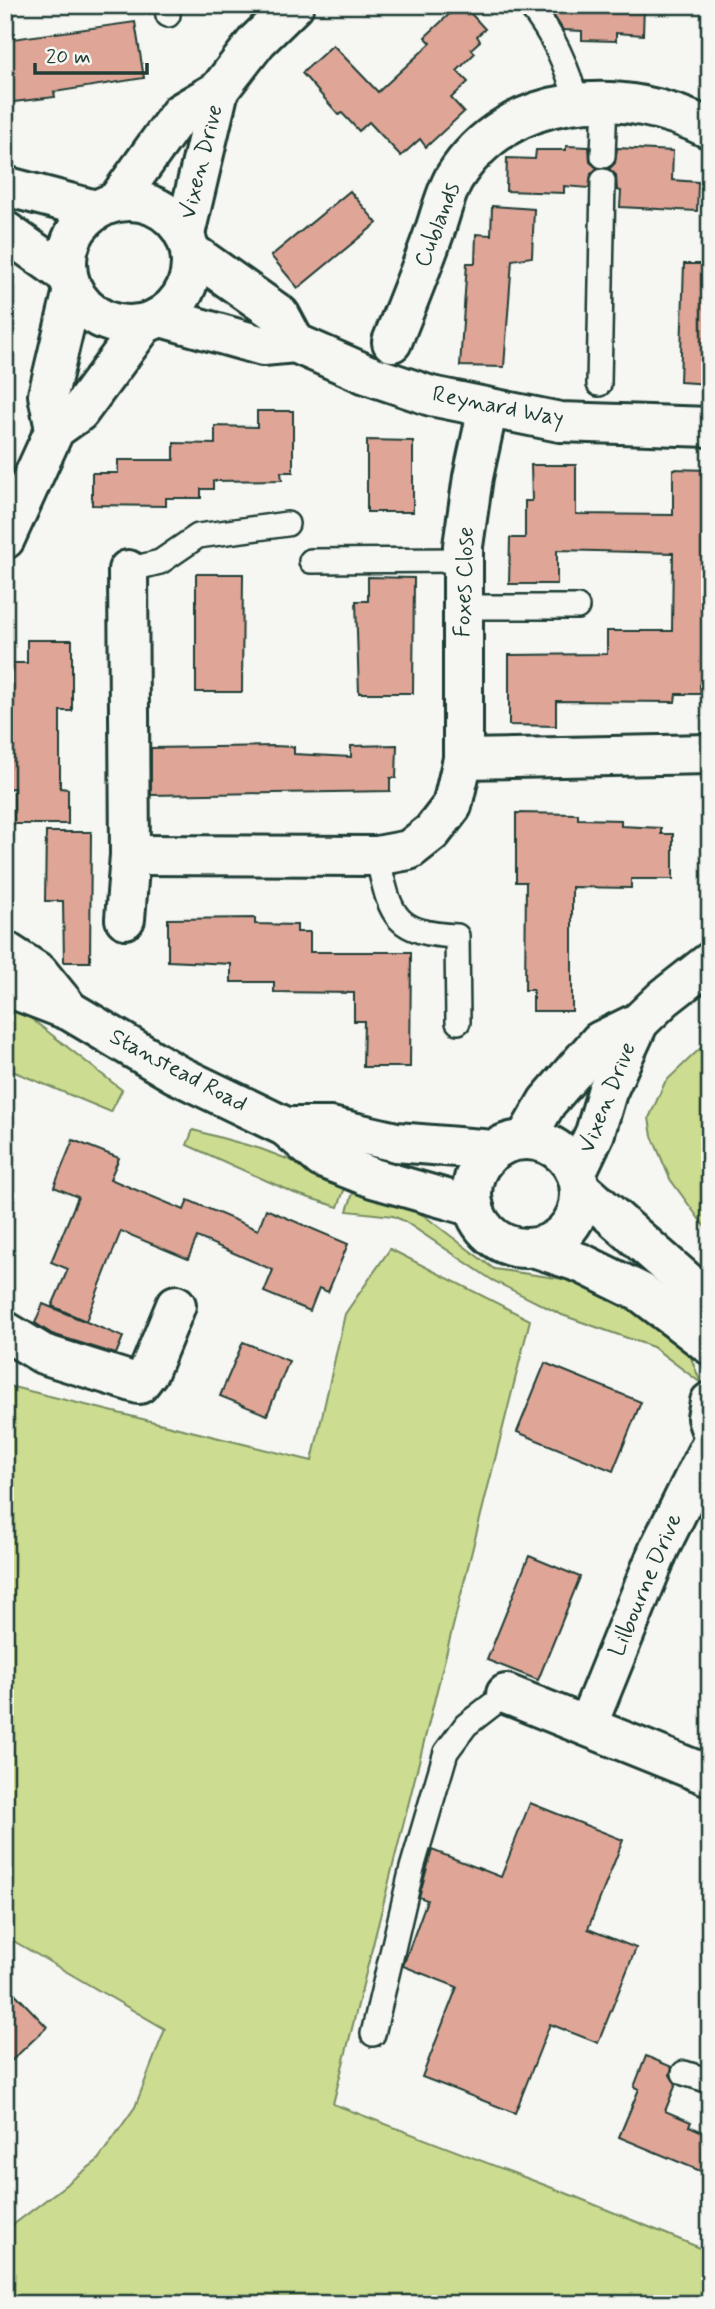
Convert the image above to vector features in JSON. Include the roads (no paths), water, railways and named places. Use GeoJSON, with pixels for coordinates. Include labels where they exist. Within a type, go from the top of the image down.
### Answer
{"type":"FeatureCollection","features":[{"type":"Feature","properties":{"kind":"street","name":"Vixen Drive"},"geometry":{"type":"LineString","coordinates":[[106,206],[180,113],[219,90],[257,41],[294,5]]}},
{"type":"Feature","properties":{"kind":"street","name":"Vixen Drive"},"geometry":{"type":"LineString","coordinates":[[188,243],[219,90]]}},
{"type":"Feature","properties":{"kind":"street","name":"Cublands"},"geometry":{"type":"LineString","coordinates":[[393,342],[453,180],[481,143],[508,123],[591,101],[663,110],[710,129]]}},
{"type":"Feature","properties":{"kind":"street"},"geometry":{"type":"LineString","coordinates":[[5,186],[106,206],[137,201],[157,207],[173,218],[188,243],[280,315],[295,343]]}},
{"type":"Feature","properties":{"kind":"street"},"geometry":{"type":"LineString","coordinates":[[55,429],[48,395],[70,282],[70,243],[80,224],[106,206]]}},
{"type":"Feature","properties":{"kind":"street"},"geometry":{"type":"LineString","coordinates":[[5,231],[70,282],[81,303],[107,321],[126,326],[152,321]]}},
{"type":"Feature","properties":{"kind":"street"},"geometry":{"type":"LineString","coordinates":[[5,539],[55,429],[79,412],[152,321],[176,306],[186,290],[192,271],[188,243]]}},
{"type":"Feature","properties":{"kind":"street","name":"Reynard Way"},"geometry":{"type":"LineString","coordinates":[[152,321],[263,346],[295,343],[366,374],[418,391],[560,422],[710,427]]}},
{"type":"Feature","properties":{"kind":"street","name":"Foxes Close"},"geometry":{"type":"LineString","coordinates":[[130,855],[377,856],[409,850],[432,832],[452,806],[463,759],[463,560],[473,477],[488,408]]}},
{"type":"Feature","properties":{"kind":"street"},"geometry":{"type":"LineString","coordinates":[[125,919],[130,855],[128,570]]}},
{"type":"Feature","properties":{"kind":"street"},"geometry":{"type":"LineString","coordinates":[[463,759],[710,754]]}},
{"type":"Feature","properties":{"kind":"street","name":"Stanstead Road"},"geometry":{"type":"LineString","coordinates":[[5,951],[39,973],[70,1011]]}},
{"type":"Feature","properties":{"kind":"street","name":"Vixen Drive"},"geometry":{"type":"LineString","coordinates":[[510,1145],[600,1041],[639,1022],[664,998],[710,962]]}},
{"type":"Feature","properties":{"kind":"street","name":"Stanstead Road"},"geometry":{"type":"LineString","coordinates":[[5,986],[70,1011],[176,1074],[286,1127],[322,1158],[373,1178],[474,1207]]}},
{"type":"Feature","properties":{"kind":"street","name":"Vixen Drive"},"geometry":{"type":"LineString","coordinates":[[578,1181],[607,1092],[639,1022]]}},
{"type":"Feature","properties":{"kind":"street","name":"Stanstead Road"},"geometry":{"type":"LineString","coordinates":[[286,1127],[331,1127],[396,1142],[510,1145]]}},
{"type":"Feature","properties":{"kind":"street"},"geometry":{"type":"LineString","coordinates":[[710,1302],[578,1181],[556,1148],[541,1142],[510,1145],[482,1161],[472,1191],[474,1207],[480,1223],[504,1244],[536,1248],[581,1263],[642,1293],[710,1345]]}},
{"type":"Feature","properties":{"kind":"street"},"geometry":{"type":"LineString","coordinates":[[536,1248],[564,1233],[580,1205],[578,1181]]}},
{"type":"Feature","properties":{"kind":"street"},"geometry":{"type":"LineString","coordinates":[[5,1331],[43,1354],[139,1384],[149,1371],[176,1305]]}},
{"type":"Feature","properties":{"kind":"street","name":"Lilbourne Drive"},"geometry":{"type":"LineString","coordinates":[[587,1726],[659,1549],[708,1448],[707,1418],[710,1402]]}},
{"type":"Feature","properties":{"kind":"street"},"geometry":{"type":"LineString","coordinates":[[506,1694],[710,1776]]}},
{"type":"Feature","properties":{"kind":"lane"},"geometry":{"type":"LineString","coordinates":[[529,5],[550,30],[568,71],[591,101],[603,156]]}},
{"type":"Feature","properties":{"kind":"lane"},"geometry":{"type":"LineString","coordinates":[[599,384],[603,181]]}},
{"type":"Feature","properties":{"kind":"lane"},"geometry":{"type":"LineString","coordinates":[[128,570],[159,562],[198,536],[287,524]]}},
{"type":"Feature","properties":{"kind":"lane"},"geometry":{"type":"LineString","coordinates":[[311,561],[463,560]]}},
{"type":"Feature","properties":{"kind":"lane"},"geometry":{"type":"LineString","coordinates":[[463,607],[577,607]]}},
{"type":"Feature","properties":{"kind":"lane"},"geometry":{"type":"LineString","coordinates":[[377,856],[390,907],[407,927],[431,935],[457,936],[458,1022]]}},
{"type":"Feature","properties":{"kind":"lane"},"geometry":{"type":"LineString","coordinates":[[373,2034],[412,1868],[446,1752],[466,1725],[506,1694]]}},
{"type":"Feature","properties":{"kind":"lane"},"geometry":{"type":"LineString","coordinates":[[684,2073],[710,2081]]}}]}
